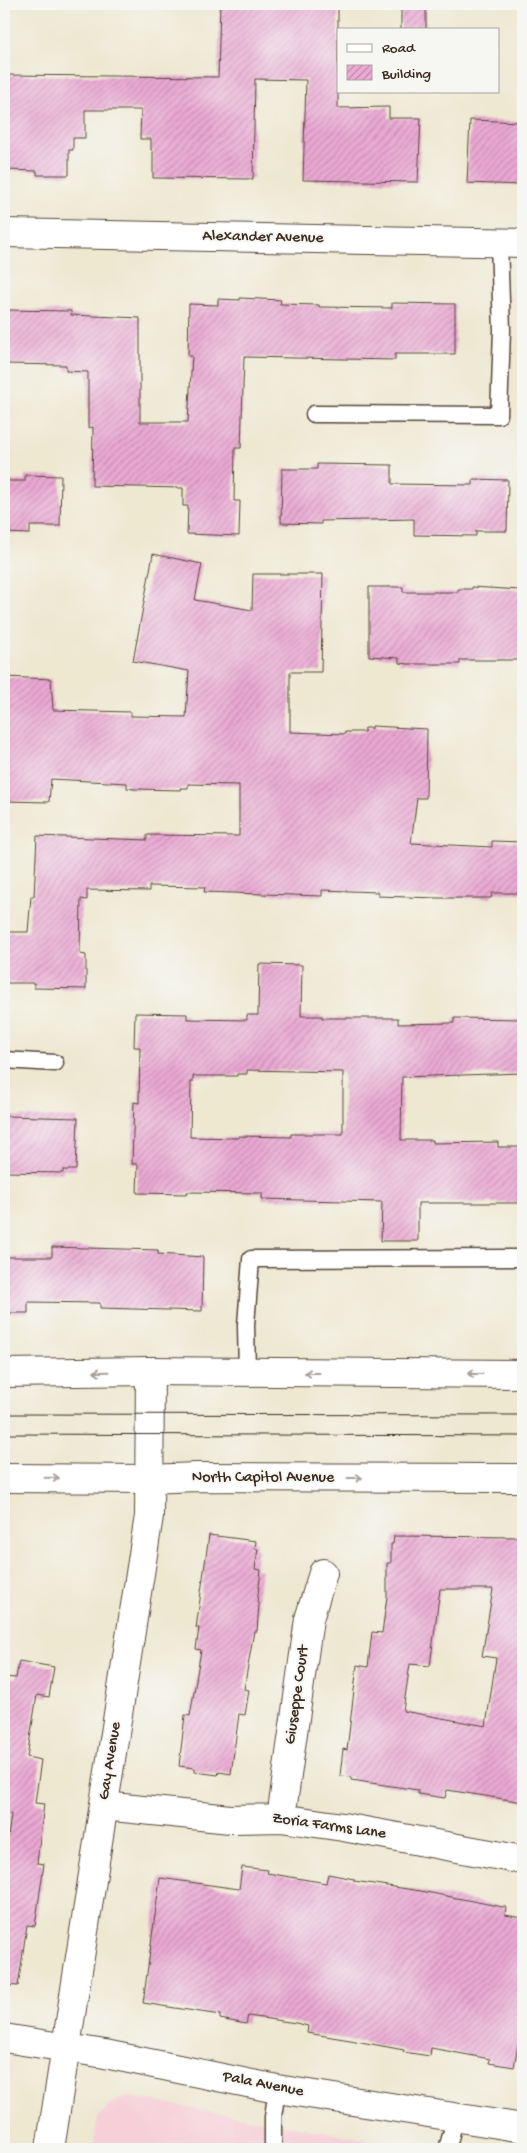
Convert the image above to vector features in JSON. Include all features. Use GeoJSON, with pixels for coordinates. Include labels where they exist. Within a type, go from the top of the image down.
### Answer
{"type":"FeatureCollection","features":[{"type":"Feature","properties":{"kind":"street","name":"Alexander Avenue"},"geometry":{"type":"LineString","coordinates":[[4,233],[511,243]]}},
{"type":"Feature","properties":{"kind":"street"},"geometry":{"type":"LineString","coordinates":[[4,1373],[150,1371],[523,1374]]}},
{"type":"Feature","properties":{"kind":"street","name":"Gay Avenue"},"geometry":{"type":"LineString","coordinates":[[50,2149],[149,1516],[150,1371]]}},
{"type":"Feature","properties":{"kind":"street","name":"North Capitol Avenue"},"geometry":{"type":"LineString","coordinates":[[4,1478],[523,1478]]}},
{"type":"Feature","properties":{"kind":"street","name":"Giuseppe Court"},"geometry":{"type":"LineString","coordinates":[[281,1818],[309,1618],[322,1573]]}},
{"type":"Feature","properties":{"kind":"street","name":"Zoria Farms Lane"},"geometry":{"type":"LineString","coordinates":[[104,1806],[230,1819],[281,1818],[343,1827],[523,1860]]}},
{"type":"Feature","properties":{"kind":"street","name":"Pala Avenue"},"geometry":{"type":"LineString","coordinates":[[4,2038],[66,2048],[277,2089],[523,2128]]}},
{"type":"Feature","properties":{"kind":"lane"},"geometry":{"type":"LineString","coordinates":[[314,414],[499,415],[502,330],[511,243]]}},
{"type":"Feature","properties":{"kind":"lane"},"geometry":{"type":"LineString","coordinates":[[4,1060],[55,1063]]}},
{"type":"Feature","properties":{"kind":"lane"},"geometry":{"type":"LineString","coordinates":[[247,1373],[246,1325],[251,1259],[523,1258]]}},
{"type":"Feature","properties":{"kind":"lane"},"geometry":{"type":"LineString","coordinates":[[273,2149],[273,2117],[277,2089]]}},
{"type":"Feature","properties":{"kind":"lane"},"geometry":{"type":"LineString","coordinates":[[447,2149],[456,2117]]}},
{"type":"Feature","properties":{"kind":"shaded area"},"geometry":{"type":"Polygon","coordinates":[[[130,2097],[421,2149],[93,2149],[98,2118],[108,2106],[118,2100],[130,2097]]]}},
{"type":"Feature","properties":{"kind":"building"},"geometry":{"type":"Polygon","coordinates":[[[220,4],[338,4],[338,108],[389,107],[389,118],[421,118],[418,182],[303,180],[306,80],[255,79],[253,179],[153,178],[151,139],[140,139],[141,110],[85,110],[85,138],[73,138],[73,150],[69,150],[69,175],[37,175],[37,171],[4,170],[4,75],[218,77],[220,4]]]}},
{"type":"Feature","properties":{"kind":"building"},"geometry":{"type":"Polygon","coordinates":[[[401,4],[426,4],[426,28],[401,28],[401,4]]]}},
{"type":"Feature","properties":{"kind":"building"},"geometry":{"type":"Polygon","coordinates":[[[470,120],[523,122],[522,185],[467,183],[470,120]]]}},
{"type":"Feature","properties":{"kind":"building"},"geometry":{"type":"Polygon","coordinates":[[[240,298],[281,300],[280,304],[319,305],[319,307],[392,308],[392,303],[455,304],[455,354],[395,354],[395,360],[244,357],[241,448],[235,448],[234,501],[240,501],[239,536],[187,534],[188,506],[183,506],[183,488],[92,486],[93,427],[88,428],[88,372],[66,371],[66,365],[4,364],[4,310],[71,311],[71,315],[140,318],[140,422],[188,422],[192,356],[188,356],[189,304],[218,305],[218,299],[240,300],[240,298]]]}},
{"type":"Feature","properties":{"kind":"building"},"geometry":{"type":"Polygon","coordinates":[[[317,464],[392,465],[392,484],[473,485],[473,479],[508,480],[507,531],[476,531],[476,536],[414,535],[414,519],[321,521],[321,524],[281,523],[282,469],[317,469],[317,464]]]}},
{"type":"Feature","properties":{"kind":"building"},"geometry":{"type":"Polygon","coordinates":[[[25,475],[61,476],[60,526],[30,526],[30,534],[4,533],[4,481],[25,481],[25,475]]]}},
{"type":"Feature","properties":{"kind":"building"},"geometry":{"type":"Polygon","coordinates":[[[153,554],[202,564],[195,600],[252,610],[253,574],[323,574],[321,672],[290,672],[290,732],[345,734],[345,732],[364,732],[365,728],[372,728],[372,726],[427,729],[426,798],[417,798],[411,843],[492,847],[492,841],[523,842],[523,893],[492,893],[491,898],[438,898],[378,896],[378,892],[322,890],[322,896],[204,892],[205,887],[149,886],[149,891],[87,890],[87,900],[81,899],[80,954],[86,955],[86,989],[34,988],[34,983],[4,983],[4,932],[28,932],[31,896],[34,896],[37,836],[147,840],[147,835],[239,836],[239,785],[188,784],[188,788],[180,788],[181,790],[134,789],[127,788],[127,783],[51,779],[49,802],[4,801],[4,677],[51,679],[53,710],[131,712],[131,716],[186,717],[189,671],[133,661],[153,554]]]}},
{"type":"Feature","properties":{"kind":"building"},"geometry":{"type":"Polygon","coordinates":[[[369,587],[403,587],[403,592],[458,592],[458,589],[472,589],[472,587],[520,590],[520,594],[523,594],[523,660],[460,660],[460,664],[409,664],[399,663],[399,658],[369,656],[369,587]]]}},
{"type":"Feature","properties":{"kind":"building"},"geometry":{"type":"Polygon","coordinates":[[[259,964],[302,965],[301,1016],[322,1016],[322,1018],[398,1018],[398,1024],[454,1023],[454,1018],[523,1019],[523,1073],[402,1077],[401,1140],[433,1140],[433,1143],[498,1142],[498,1147],[523,1147],[523,1203],[418,1203],[418,1241],[381,1241],[382,1202],[262,1199],[262,1193],[137,1193],[138,1164],[132,1164],[134,1102],[139,1103],[140,1047],[134,1047],[135,1013],[187,1014],[187,1019],[247,1020],[247,1015],[258,1015],[259,964]],[[247,1070],[247,1074],[237,1074],[237,1076],[193,1076],[193,1082],[191,1082],[190,1137],[291,1137],[291,1134],[343,1134],[343,1072],[247,1070]]]}},
{"type":"Feature","properties":{"kind":"building"},"geometry":{"type":"Polygon","coordinates":[[[6,1116],[78,1118],[76,1170],[63,1170],[63,1173],[4,1172],[4,1124],[6,1116]]]}},
{"type":"Feature","properties":{"kind":"building"},"geometry":{"type":"Polygon","coordinates":[[[52,1247],[158,1250],[158,1254],[203,1257],[202,1311],[100,1308],[100,1303],[28,1302],[28,1313],[4,1313],[4,1257],[52,1257],[52,1247]]]}},
{"type":"Feature","properties":{"kind":"building"},"geometry":{"type":"Polygon","coordinates":[[[209,1535],[256,1541],[255,1549],[258,1549],[255,1569],[261,1570],[257,1603],[259,1604],[257,1631],[254,1631],[244,1689],[249,1690],[245,1715],[239,1714],[231,1774],[219,1772],[218,1775],[195,1772],[195,1768],[179,1766],[185,1715],[190,1716],[201,1650],[196,1649],[199,1628],[196,1628],[209,1535]]]}},
{"type":"Feature","properties":{"kind":"building"},"geometry":{"type":"Polygon","coordinates":[[[394,1536],[523,1537],[523,1802],[447,1790],[445,1798],[418,1794],[418,1790],[351,1780],[351,1777],[340,1776],[343,1749],[347,1750],[357,1665],[368,1667],[372,1632],[382,1633],[387,1597],[387,1563],[391,1563],[391,1544],[393,1544],[394,1536]],[[440,1589],[430,1666],[410,1664],[403,1711],[486,1726],[496,1658],[482,1656],[493,1589],[440,1589]]]}},
{"type":"Feature","properties":{"kind":"building"},"geometry":{"type":"Polygon","coordinates":[[[19,1661],[54,1667],[49,1697],[37,1695],[27,1757],[41,1760],[35,1803],[44,1804],[37,1863],[44,1864],[35,1926],[27,1925],[18,1986],[4,1985],[4,1859],[11,1814],[4,1813],[4,1677],[16,1678],[19,1661]]]}},
{"type":"Feature","properties":{"kind":"building"},"geometry":{"type":"Polygon","coordinates":[[[242,1867],[268,1870],[267,1873],[326,1883],[328,1874],[354,1879],[354,1881],[506,1907],[505,1915],[523,1918],[523,2017],[514,2067],[489,2063],[490,2059],[431,2048],[430,2056],[307,2033],[308,2026],[296,2023],[248,2016],[246,2024],[220,2019],[220,2015],[143,2003],[160,1878],[239,1889],[242,1867]]]}},
{"type":"Feature","properties":{"kind":"tram line"},"geometry":{"type":"LineString","coordinates":[[4,1414],[523,1415]]}},
{"type":"Feature","properties":{"kind":"tram line"},"geometry":{"type":"LineString","coordinates":[[4,1434],[523,1436]]}}]}
